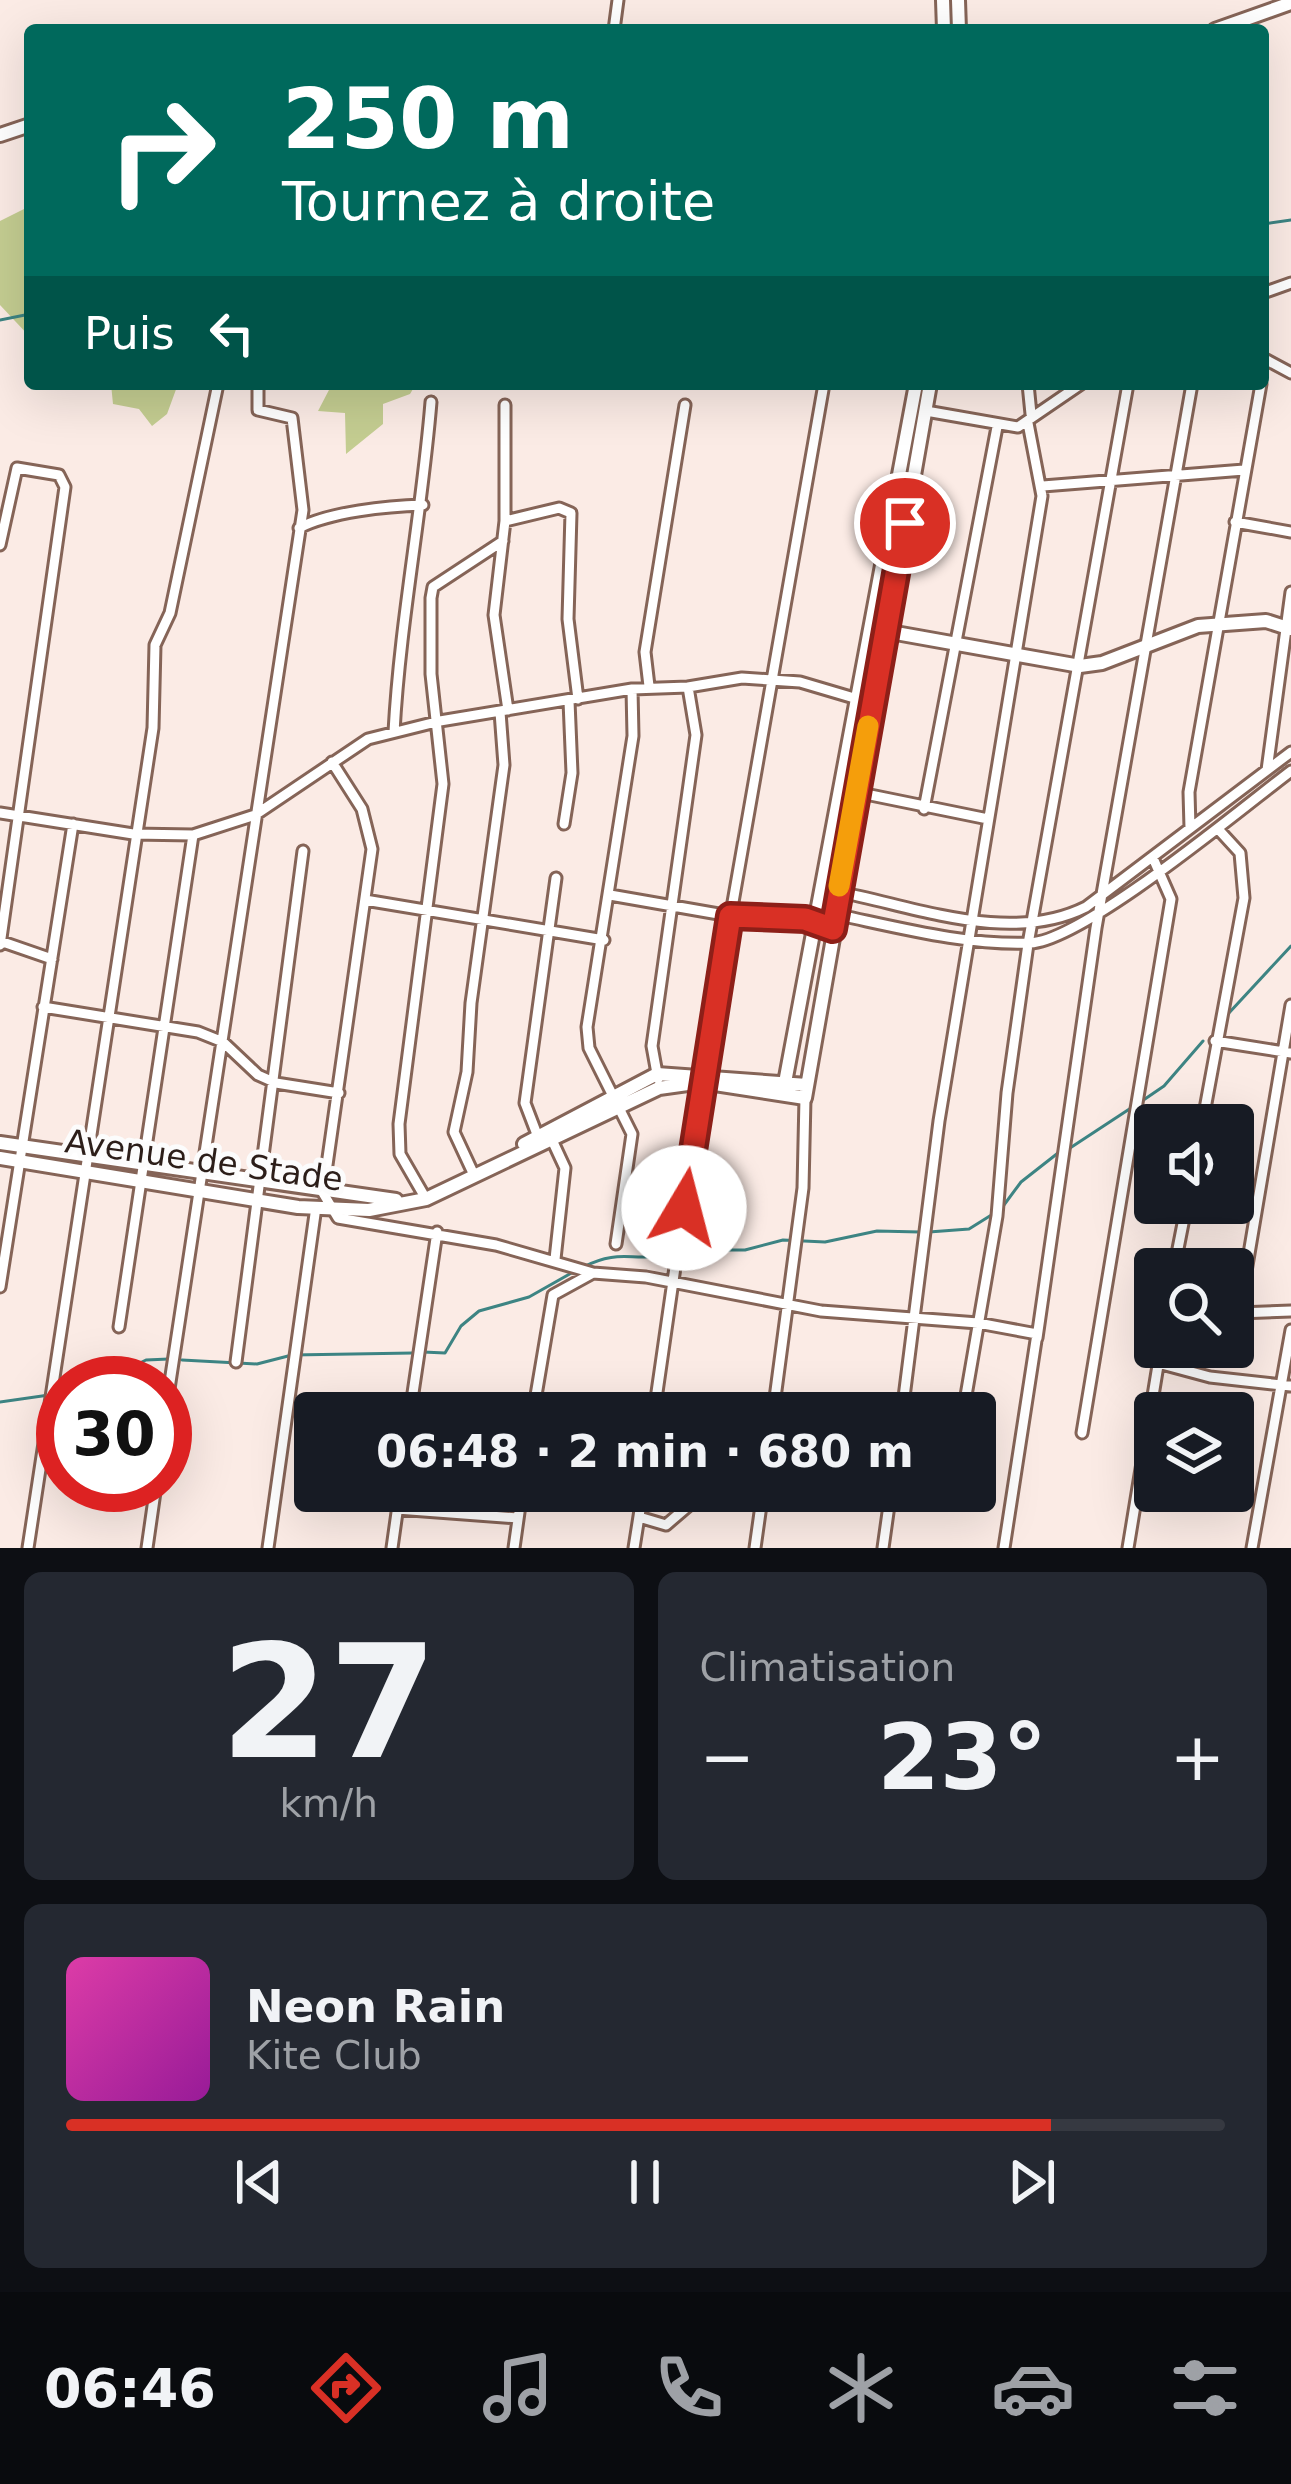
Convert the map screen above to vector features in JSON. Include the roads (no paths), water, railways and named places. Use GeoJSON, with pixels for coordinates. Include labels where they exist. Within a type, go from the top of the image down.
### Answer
{"type":"FeatureCollection","features":[{"type":"Feature","properties":{"kind":"street"},"geometry":{"type":"LineString","coordinates":[[1232,24],[1291,3]]}},
{"type":"Feature","properties":{"kind":"street"},"geometry":{"type":"LineString","coordinates":[[28,1548],[133,834],[153,728],[155,645],[170,613],[217,390]]}},
{"type":"Feature","properties":{"kind":"street"},"geometry":{"type":"LineString","coordinates":[[173,1356],[303,510],[292,418],[258,410],[258,390]]}},
{"type":"Feature","properties":{"kind":"street"},"geometry":{"type":"LineString","coordinates":[[657,1392],[702,1078],[823,390]]}},
{"type":"Feature","properties":{"kind":"street"},"geometry":{"type":"LineString","coordinates":[[878,630],[915,390]]}},
{"type":"Feature","properties":{"kind":"street"},"geometry":{"type":"LineString","coordinates":[[784,1095],[841,789],[930,390]]}},
{"type":"Feature","properties":{"kind":"street"},"geometry":{"type":"LineString","coordinates":[[905,1392],[972,918],[1043,486],[1028,390]]}},
{"type":"Feature","properties":{"kind":"street"},"geometry":{"type":"LineString","coordinates":[[926,411],[997,427],[1030,419],[1073,390]]}},
{"type":"Feature","properties":{"kind":"street"},"geometry":{"type":"LineString","coordinates":[[966,1392],[997,1212],[1006,1093],[1028,944],[1127,390]]}},
{"type":"Feature","properties":{"kind":"street"},"geometry":{"type":"LineString","coordinates":[[1004,1548],[1099,912],[1191,390]]}},
{"type":"Feature","properties":{"kind":"street"},"geometry":{"type":"LineString","coordinates":[[1190,828],[1189,792],[1260,390]]}},
{"type":"Feature","properties":{"kind":"street"},"geometry":{"type":"LineString","coordinates":[[394,732],[399,644],[423,505],[431,402]]}},
{"type":"Feature","properties":{"kind":"street"},"geometry":{"type":"LineString","coordinates":[[473,1173],[454,1132],[467,1072],[504,764],[494,616],[506,521],[505,404]]}},
{"type":"Feature","properties":{"kind":"street"},"geometry":{"type":"LineString","coordinates":[[649,686],[645,652],[685,405]]}},
{"type":"Feature","properties":{"kind":"street"},"geometry":{"type":"LineString","coordinates":[[924,809],[997,427]]}},
{"type":"Feature","properties":{"kind":"street"},"geometry":{"type":"LineString","coordinates":[[0,545],[17,468],[59,475],[65,487],[0,942],[52,959]]}},
{"type":"Feature","properties":{"kind":"street"},"geometry":{"type":"LineString","coordinates":[[1043,486],[1244,470]]}},
{"type":"Feature","properties":{"kind":"street"},"geometry":{"type":"LineString","coordinates":[[299,528],[316,519],[354,517],[370,506],[423,505]]}},
{"type":"Feature","properties":{"kind":"street"},"geometry":{"type":"LineString","coordinates":[[506,521],[559,508],[571,512],[572,772],[564,824]]}},
{"type":"Feature","properties":{"kind":"street"},"geometry":{"type":"LineString","coordinates":[[1235,522],[1291,532]]}},
{"type":"Feature","properties":{"kind":"street"},"geometry":{"type":"LineString","coordinates":[[259,1190],[375,1201],[424,1197],[400,1154],[399,1124],[443,784],[440,722],[431,674],[433,587],[503,542]]}},
{"type":"Feature","properties":{"kind":"street"},"geometry":{"type":"LineString","coordinates":[[1267,770],[1291,592]]}},
{"type":"Feature","properties":{"kind":"street"},"geometry":{"type":"LineString","coordinates":[[878,630],[1080,666],[1216,626],[1266,621],[1288,627]]}},
{"type":"Feature","properties":{"kind":"street"},"geometry":{"type":"LineString","coordinates":[[0,813],[133,834],[194,835],[256,815],[368,739],[440,722],[632,688],[688,687],[742,678],[826,688],[864,702]]}},
{"type":"Feature","properties":{"kind":"street"},"geometry":{"type":"LineString","coordinates":[[658,1081],[652,1046],[696,735],[688,687]]}},
{"type":"Feature","properties":{"kind":"street"},"geometry":{"type":"LineString","coordinates":[[616,1244],[632,1134],[589,1048],[633,736],[632,688]]}},
{"type":"Feature","properties":{"kind":"street"},"geometry":{"type":"LineString","coordinates":[[775,1392],[803,1188],[806,1099],[856,793],[864,702]]}},
{"type":"Feature","properties":{"kind":"street"},"geometry":{"type":"LineString","coordinates":[[825,883],[838,892],[972,918],[1033,925],[1066,917],[1104,894],[1291,752]]}},
{"type":"Feature","properties":{"kind":"street"},"geometry":{"type":"LineString","coordinates":[[332,762],[372,835],[323,1193],[338,1218],[393,1232],[437,1232],[555,1259],[592,1273],[674,1282],[787,1304],[978,1323],[1037,1334]]}},
{"type":"Feature","properties":{"kind":"street"},"geometry":{"type":"LineString","coordinates":[[610,896],[730,916],[817,917],[969,938],[1028,944],[1046,941],[1160,871],[1291,771]]}},
{"type":"Feature","properties":{"kind":"street"},"geometry":{"type":"LineString","coordinates":[[841,789],[988,819]]}},
{"type":"Feature","properties":{"kind":"street"},"geometry":{"type":"LineString","coordinates":[[0,1287],[73,824]]}},
{"type":"Feature","properties":{"kind":"street"},"geometry":{"type":"LineString","coordinates":[[1205,1104],[1244,884],[1240,854],[1218,829]]}},
{"type":"Feature","properties":{"kind":"street"},"geometry":{"type":"LineString","coordinates":[[119,1327],[194,835]]}},
{"type":"Feature","properties":{"kind":"street"},"geometry":{"type":"LineString","coordinates":[[236,1362],[303,851]]}},
{"type":"Feature","properties":{"kind":"street"},"geometry":{"type":"LineString","coordinates":[[1082,1433],[1171,898],[1153,858]]}},
{"type":"Feature","properties":{"kind":"street"},"geometry":{"type":"LineString","coordinates":[[555,1259],[565,1168],[525,1103],[525,1087],[556,878]]}},
{"type":"Feature","properties":{"kind":"street"},"geometry":{"type":"LineString","coordinates":[[365,900],[604,940]]}},
{"type":"Feature","properties":{"kind":"street"},"geometry":{"type":"LineString","coordinates":[[1249,1248],[1287,1053],[1291,1004]]}},
{"type":"Feature","properties":{"kind":"street"},"geometry":{"type":"LineString","coordinates":[[43,1007],[166,1025],[223,1042],[258,1075],[276,1083],[338,1093]]}},
{"type":"Feature","properties":{"kind":"street"},"geometry":{"type":"LineString","coordinates":[[1215,1040],[1287,1053]]}},
{"type":"Feature","properties":{"kind":"street"},"geometry":{"type":"LineString","coordinates":[[702,1078],[765,1084],[786,1080]]}},
{"type":"Feature","properties":{"kind":"street","name":"Avenue de Stade"},"geometry":{"type":"LineString","coordinates":[[0,1158],[23,1154],[259,1190],[316,1208],[400,1208],[658,1081],[702,1078],[806,1099]]}},
{"type":"Feature","properties":{"kind":"street"},"geometry":{"type":"LineString","coordinates":[[786,1080],[806,1099]]}},
{"type":"Feature","properties":{"kind":"street"},"geometry":{"type":"LineString","coordinates":[[0,1143],[23,1154]]}},
{"type":"Feature","properties":{"kind":"street"},"geometry":{"type":"LineString","coordinates":[[268,1548],[316,1208]]}},
{"type":"Feature","properties":{"kind":"street"},"geometry":{"type":"LineString","coordinates":[[413,1392],[437,1232]]}},
{"type":"Feature","properties":{"kind":"street"},"geometry":{"type":"LineString","coordinates":[[536,1392],[549,1304],[566,1285],[592,1273]]}},
{"type":"Feature","properties":{"kind":"street"},"geometry":{"type":"LineString","coordinates":[[1254,1313],[1291,1312]]}},
{"type":"Feature","properties":{"kind":"street"},"geometry":{"type":"LineString","coordinates":[[1252,1548],[1286,1386],[1291,1330]]}},
{"type":"Feature","properties":{"kind":"street"},"geometry":{"type":"LineString","coordinates":[[1128,1548],[1157,1368]]}},
{"type":"Feature","properties":{"kind":"street"},"geometry":{"type":"LineString","coordinates":[[1177,1368],[1286,1386]]}},
{"type":"Feature","properties":{"kind":"street"},"geometry":{"type":"LineString","coordinates":[[147,1548],[152,1512]]}},
{"type":"Feature","properties":{"kind":"street"},"geometry":{"type":"LineString","coordinates":[[392,1548],[398,1512]]}},
{"type":"Feature","properties":{"kind":"street"},"geometry":{"type":"LineString","coordinates":[[438,1512],[518,1518]]}},
{"type":"Feature","properties":{"kind":"street"},"geometry":{"type":"LineString","coordinates":[[514,1548],[519,1512]]}},
{"type":"Feature","properties":{"kind":"street"},"geometry":{"type":"LineString","coordinates":[[634,1548],[640,1512]]}},
{"type":"Feature","properties":{"kind":"street"},"geometry":{"type":"LineString","coordinates":[[639,1517],[666,1525],[681,1512]]}},
{"type":"Feature","properties":{"kind":"street"},"geometry":{"type":"LineString","coordinates":[[754,1548],[760,1512]]}},
{"type":"Feature","properties":{"kind":"street"},"geometry":{"type":"LineString","coordinates":[[884,1548],[888,1512]]}},
{"type":"Feature","properties":{"kind":"waterway"},"geometry":{"type":"LineString","coordinates":[[1269,223],[1291,220]]}},
{"type":"Feature","properties":{"kind":"waterway"},"geometry":{"type":"LineString","coordinates":[[0,320],[24,315]]}},
{"type":"Feature","properties":{"kind":"waterway"},"geometry":{"type":"LineString","coordinates":[[1228,1014],[1291,946]]}},
{"type":"Feature","properties":{"kind":"waterway"},"geometry":{"type":"LineString","coordinates":[[1142,1101],[1164,1086],[1203,1041]]}},
{"type":"Feature","properties":{"kind":"waterway"},"geometry":{"type":"LineString","coordinates":[[1067,1150],[1134,1106]]}},
{"type":"Feature","properties":{"kind":"waterway"},"geometry":{"type":"LineString","coordinates":[[1001,1209],[1021,1182],[1058,1153]]}},
{"type":"Feature","properties":{"kind":"waterway"},"geometry":{"type":"LineString","coordinates":[[929,1232],[969,1229],[993,1214]]}},
{"type":"Feature","properties":{"kind":"waterway"},"geometry":{"type":"LineString","coordinates":[[680,1250],[745,1250],[783,1240],[825,1242],[877,1231],[920,1232]]}},
{"type":"Feature","properties":{"kind":"waterway"},"geometry":{"type":"LineString","coordinates":[[583,1267],[608,1258],[671,1253]]}},
{"type":"Feature","properties":{"kind":"waterway"},"geometry":{"type":"LineString","coordinates":[[423,1352],[445,1353],[461,1326],[479,1311],[529,1297],[575,1271]]}},
{"type":"Feature","properties":{"kind":"waterway"},"geometry":{"type":"LineString","coordinates":[[192,1361],[257,1364],[292,1355],[413,1353]]}},
{"type":"Feature","properties":{"kind":"waterway"},"geometry":{"type":"LineString","coordinates":[[0,1402],[36,1397]]}}]}
